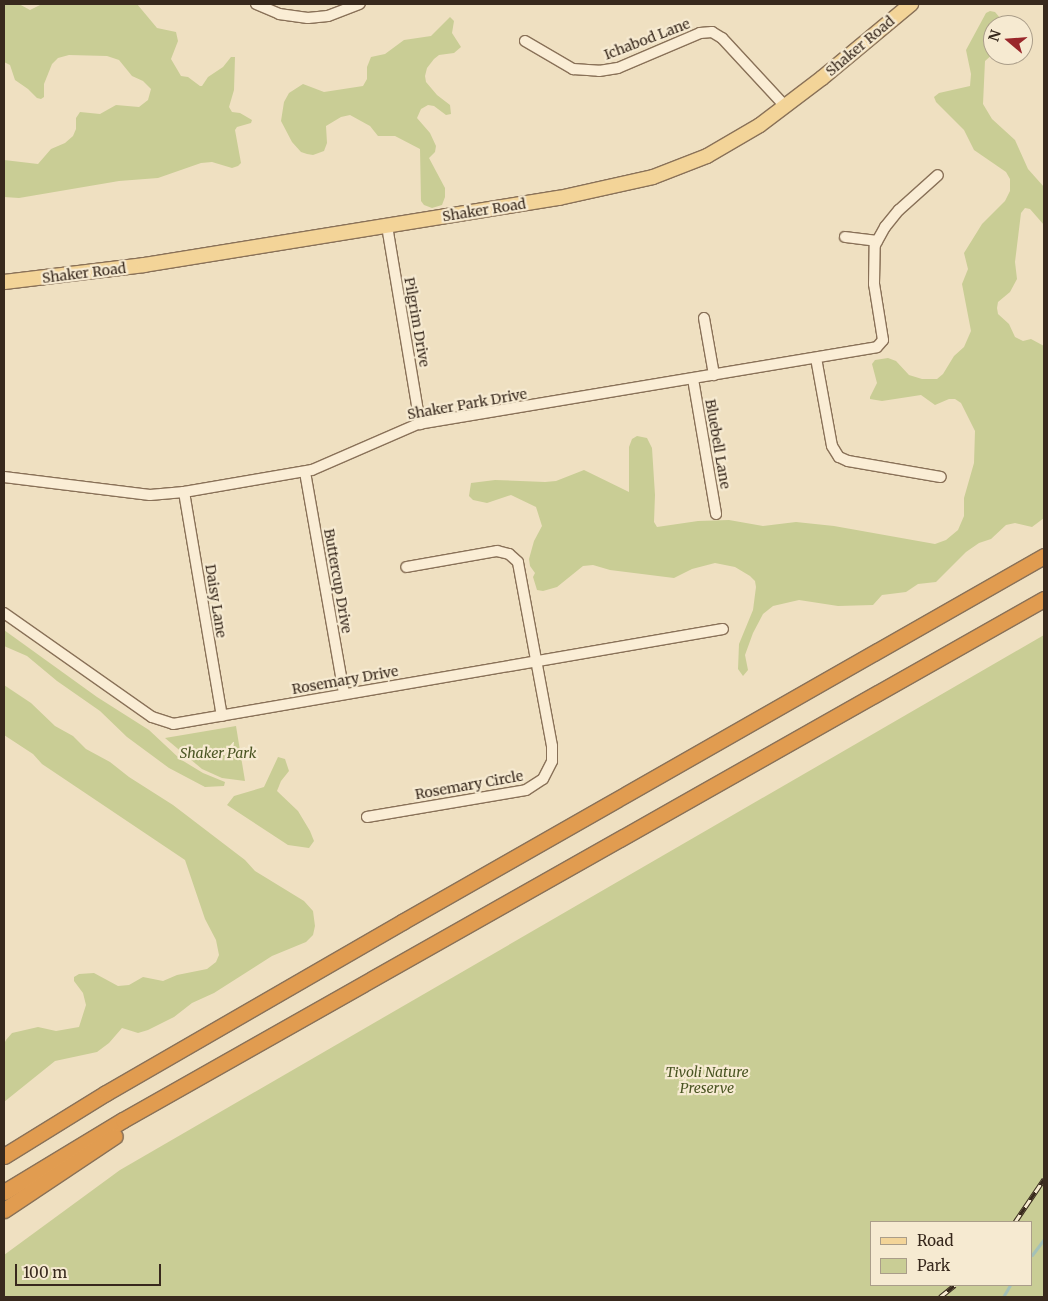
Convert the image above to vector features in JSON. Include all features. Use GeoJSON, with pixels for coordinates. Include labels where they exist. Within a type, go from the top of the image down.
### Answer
{"type":"FeatureCollection","features":[{"type":"Feature","properties":{"kind":"highway"},"geometry":{"type":"LineString","coordinates":[[4,1156],[106,1093],[402,922],[1044,556]]}},
{"type":"Feature","properties":{"kind":"highway"},"geometry":{"type":"LineString","coordinates":[[4,1192],[116,1125],[1044,599]]}},
{"type":"Feature","properties":{"kind":"highway"},"geometry":{"type":"LineString","coordinates":[[4,1210],[212,1072]]}},
{"type":"Feature","properties":{"kind":"main road","name":"Shaker Road"},"geometry":{"type":"LineString","coordinates":[[4,282],[98,272],[386,226],[592,192],[653,177],[707,156],[734,142],[785,106],[911,4]]}},
{"type":"Feature","properties":{"kind":"street"},"geometry":{"type":"LineString","coordinates":[[256,4],[279,14],[308,18],[328,16],[360,4]]}},
{"type":"Feature","properties":{"kind":"street","name":"Ichabod Lane"},"geometry":{"type":"LineString","coordinates":[[525,41],[573,69],[599,71],[618,68],[700,33],[712,32],[722,38],[785,106]]}},
{"type":"Feature","properties":{"kind":"street"},"geometry":{"type":"LineString","coordinates":[[845,237],[877,241],[899,210],[938,175]]}},
{"type":"Feature","properties":{"kind":"street","name":"Pilgrim Drive"},"geometry":{"type":"LineString","coordinates":[[386,226],[420,424]]}},
{"type":"Feature","properties":{"kind":"street","name":"Shaker Park Drive"},"geometry":{"type":"LineString","coordinates":[[4,477],[150,494],[184,492],[305,472],[327,465],[406,428],[420,424],[877,347],[882,344],[883,339],[873,271],[877,241]]}},
{"type":"Feature","properties":{"kind":"street"},"geometry":{"type":"LineString","coordinates":[[704,318],[714,375]]}},
{"type":"Feature","properties":{"kind":"street"},"geometry":{"type":"LineString","coordinates":[[816,358],[832,446],[836,454],[848,461],[941,477]]}},
{"type":"Feature","properties":{"kind":"street","name":"Bluebell Lane"},"geometry":{"type":"LineString","coordinates":[[693,379],[716,514]]}},
{"type":"Feature","properties":{"kind":"street","name":"Buttercup Drive"},"geometry":{"type":"LineString","coordinates":[[305,472],[344,694]]}},
{"type":"Feature","properties":{"kind":"street","name":"Daisy Lane"},"geometry":{"type":"LineString","coordinates":[[184,492],[222,716]]}},
{"type":"Feature","properties":{"kind":"street","name":"Rosemary Circle"},"geometry":{"type":"LineString","coordinates":[[367,817],[521,791],[539,782],[549,771],[553,751],[521,570],[512,555],[497,551],[406,567]]}},
{"type":"Feature","properties":{"kind":"street","name":"Rosemary Drive"},"geometry":{"type":"LineString","coordinates":[[4,613],[158,720],[177,723],[536,663],[723,629]]}},
{"type":"Feature","properties":{"kind":"green space"},"geometry":{"type":"Polygon","coordinates":[[[4,4],[19,4],[30,10],[42,4],[137,4],[157,28],[176,32],[178,41],[171,59],[181,76],[188,77],[200,86],[208,77],[223,67],[231,57],[235,57],[234,90],[229,107],[232,112],[240,113],[252,120],[251,123],[237,127],[235,130],[241,163],[232,168],[212,162],[201,163],[158,178],[119,181],[19,198],[4,197],[4,160],[38,164],[51,149],[65,143],[73,136],[76,129],[76,118],[80,112],[100,114],[116,105],[139,107],[148,100],[151,89],[143,81],[132,76],[119,60],[107,56],[69,55],[58,58],[52,64],[44,84],[44,97],[41,99],[37,98],[15,80],[10,65],[4,62],[4,4]]]}},
{"type":"Feature","properties":{"kind":"green space"},"geometry":{"type":"Polygon","coordinates":[[[990,11],[998,15],[985,15],[990,11]]]}},
{"type":"Feature","properties":{"kind":"green space"},"geometry":{"type":"Polygon","coordinates":[[[450,17],[454,21],[452,33],[461,47],[454,53],[439,55],[434,59],[427,68],[425,76],[426,82],[437,95],[450,105],[451,114],[446,115],[434,106],[428,105],[421,109],[417,118],[430,133],[436,146],[435,152],[429,158],[445,188],[445,197],[442,205],[432,208],[424,205],[421,201],[420,149],[395,136],[378,136],[370,126],[350,115],[341,117],[326,126],[327,143],[324,151],[313,155],[307,154],[301,152],[292,142],[281,121],[284,102],[289,93],[303,84],[324,92],[363,86],[367,79],[367,67],[371,57],[385,54],[404,40],[431,36],[450,17]]]}},
{"type":"Feature","properties":{"kind":"green space"},"geometry":{"type":"Polygon","coordinates":[[[983,19],[983,65],[985,65],[983,104],[992,119],[1015,140],[1028,169],[1044,187],[1044,225],[1030,209],[1025,208],[1021,213],[1015,262],[1017,279],[1010,292],[998,302],[997,308],[998,314],[1009,324],[1015,337],[1023,341],[1031,339],[1044,346],[1044,518],[1032,527],[1015,523],[1006,525],[991,539],[979,543],[966,552],[936,582],[918,584],[906,592],[882,595],[873,605],[838,606],[799,600],[773,606],[763,614],[753,633],[745,655],[748,670],[743,676],[738,669],[739,644],[753,610],[756,587],[755,581],[750,576],[735,567],[715,563],[692,569],[674,578],[610,570],[593,565],[583,566],[557,587],[543,591],[537,590],[533,577],[535,573],[530,566],[529,559],[534,541],[542,526],[536,507],[511,495],[487,503],[473,500],[469,496],[471,483],[495,480],[556,481],[584,470],[629,492],[629,447],[632,439],[637,436],[647,438],[652,448],[655,495],[654,522],[657,527],[698,521],[729,520],[763,526],[796,522],[834,526],[935,544],[946,540],[958,530],[964,516],[964,498],[974,463],[975,431],[961,403],[955,399],[949,399],[935,405],[921,395],[882,401],[870,399],[870,397],[877,383],[872,364],[875,360],[888,358],[896,361],[909,375],[922,379],[937,379],[943,374],[954,356],[964,347],[971,331],[962,284],[968,269],[964,253],[982,224],[1005,201],[1010,191],[1010,179],[1006,172],[974,150],[964,130],[936,102],[934,97],[939,93],[970,86],[971,74],[966,50],[983,19]]]}},
{"type":"Feature","properties":{"kind":"green space"},"geometry":{"type":"Polygon","coordinates":[[[4,630],[97,697],[149,730],[180,759],[203,773],[225,782],[224,786],[205,787],[169,768],[127,737],[100,711],[57,681],[27,656],[4,646],[4,630]]]}},
{"type":"Feature","properties":{"kind":"green space","name":"Tivoli Nature Preserve"},"geometry":{"type":"Polygon","coordinates":[[[1044,635],[1044,1297],[4,1297],[4,1255],[120,1170],[1044,635]]]}},
{"type":"Feature","properties":{"kind":"green space"},"geometry":{"type":"Polygon","coordinates":[[[4,685],[31,703],[55,726],[73,736],[86,749],[110,762],[129,777],[173,805],[245,860],[255,871],[304,901],[313,911],[315,926],[313,935],[306,942],[272,956],[214,993],[192,1003],[174,1017],[138,1033],[122,1028],[109,1043],[97,1052],[55,1061],[4,1102],[4,1044],[12,1033],[38,1027],[56,1031],[79,1027],[86,1005],[83,993],[74,981],[74,977],[79,974],[94,973],[118,986],[129,985],[143,977],[163,981],[177,975],[207,969],[216,962],[219,955],[216,940],[205,919],[185,860],[42,764],[33,754],[4,735],[4,685]]]}},
{"type":"Feature","properties":{"kind":"green space","name":"Shaker Park"},"geometry":{"type":"Polygon","coordinates":[[[236,726],[245,781],[222,778],[202,769],[165,738],[236,726]]]}},
{"type":"Feature","properties":{"kind":"green space"},"geometry":{"type":"Polygon","coordinates":[[[278,757],[285,759],[289,771],[281,781],[277,791],[298,811],[310,831],[314,841],[309,848],[288,845],[227,805],[234,796],[264,787],[278,757]]]}},
{"type":"Feature","properties":{"kind":"waterway"},"geometry":{"type":"LineString","coordinates":[[1033,1254],[1044,1239]]}},
{"type":"Feature","properties":{"kind":"waterway"},"geometry":{"type":"LineString","coordinates":[[1003,1297],[1009,1286]]}},
{"type":"Feature","properties":{"kind":"railway"},"geometry":{"type":"LineString","coordinates":[[1016,1221],[1044,1179]]}},
{"type":"Feature","properties":{"kind":"railway"},"geometry":{"type":"LineString","coordinates":[[940,1297],[954,1286]]}}]}
